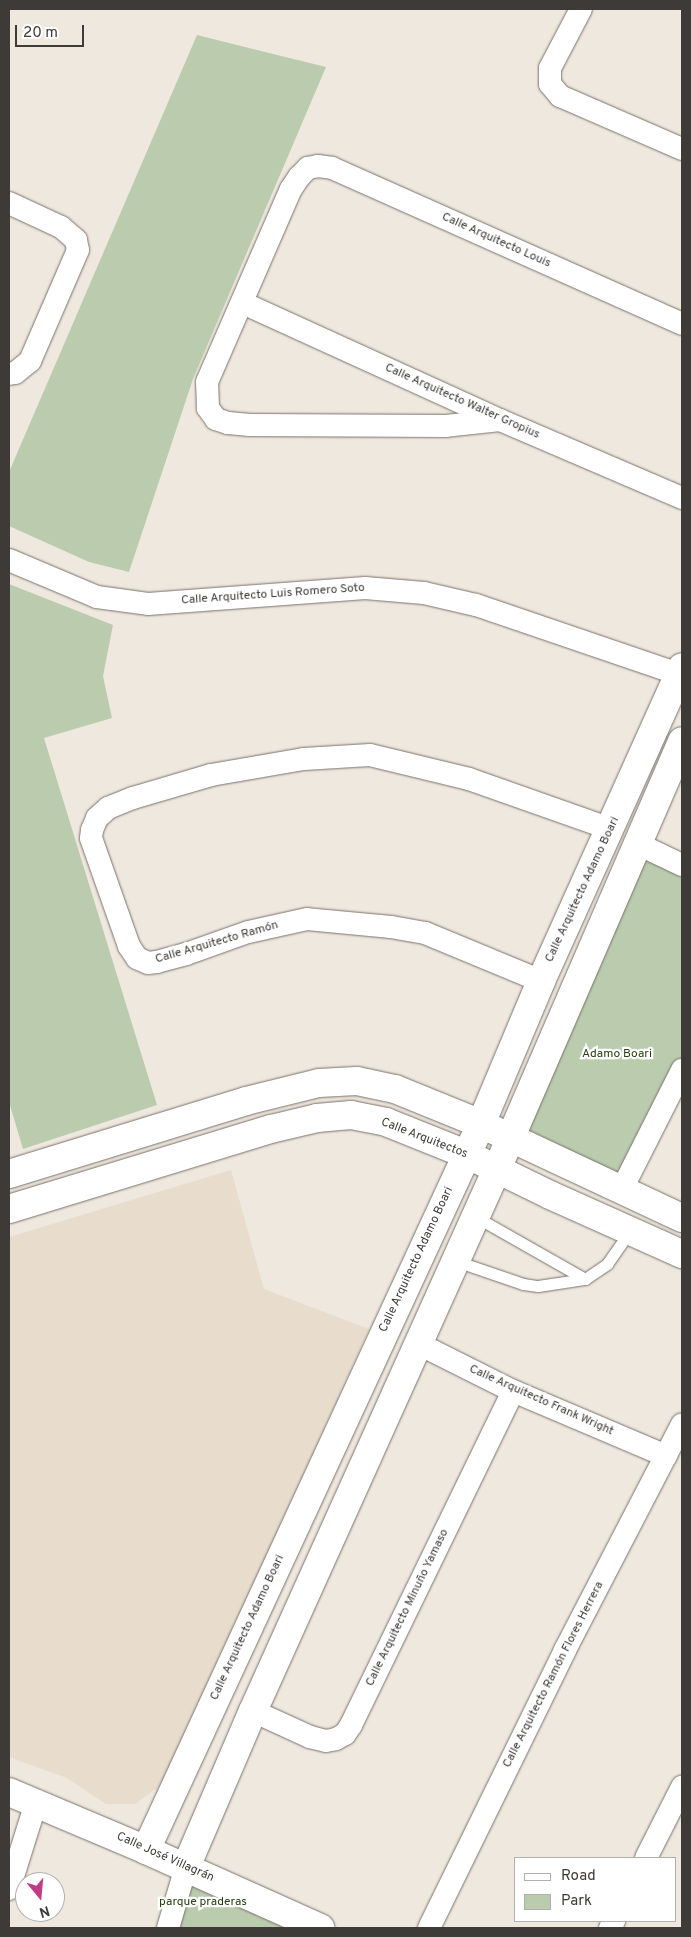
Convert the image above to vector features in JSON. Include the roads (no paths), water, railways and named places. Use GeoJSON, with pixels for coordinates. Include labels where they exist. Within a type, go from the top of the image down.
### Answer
{"type":"FeatureCollection","features":[{"type":"Feature","properties":{"kind":"street"},"geometry":{"type":"LineString","coordinates":[[581,9],[550,68],[550,84],[560,96],[682,149]]}},
{"type":"Feature","properties":{"kind":"street","name":"Calle Arquitecto Louis"},"geometry":{"type":"LineString","coordinates":[[242,303],[291,189],[308,168],[318,166],[332,168],[682,324]]}},
{"type":"Feature","properties":{"kind":"street"},"geometry":{"type":"LineString","coordinates":[[9,203],[61,227],[76,240],[78,250],[30,361],[12,374]]}},
{"type":"Feature","properties":{"kind":"street"},"geometry":{"type":"LineString","coordinates":[[242,303],[207,382],[208,408],[216,419],[228,423],[250,425],[446,426],[500,420]]}},
{"type":"Feature","properties":{"kind":"street","name":"Calle Arquitecto Walter Gropius"},"geometry":{"type":"LineString","coordinates":[[242,303],[500,420],[682,498]]}},
{"type":"Feature","properties":{"kind":"street","name":"Calle Arquitecto Luis Romero Soto"},"geometry":{"type":"LineString","coordinates":[[9,560],[97,597],[148,604],[365,588],[424,593],[476,605],[681,672]]}},
{"type":"Feature","properties":{"kind":"street","name":"Calle Arquitecto Adamo Boari"},"geometry":{"type":"LineString","coordinates":[[146,1850],[481,1124],[541,981],[681,672]]}},
{"type":"Feature","properties":{"kind":"street"},"geometry":{"type":"LineString","coordinates":[[168,1928],[186,1867],[253,1711],[476,1218],[682,741]]}},
{"type":"Feature","properties":{"kind":"street","name":"Calle Arquitecto Ramón"},"geometry":{"type":"LineString","coordinates":[[541,981],[425,933],[392,927],[307,919],[248,932],[157,962],[148,962],[137,958],[129,946],[91,838],[97,818],[108,808],[133,798],[220,774],[304,759],[370,755],[470,779],[611,829]]}},
{"type":"Feature","properties":{"kind":"street"},"geometry":{"type":"LineString","coordinates":[[638,844],[682,866]]}},
{"type":"Feature","properties":{"kind":"street"},"geometry":{"type":"LineString","coordinates":[[621,1191],[682,1070]]}},
{"type":"Feature","properties":{"kind":"street"},"geometry":{"type":"LineString","coordinates":[[9,1174],[283,1092],[319,1083],[357,1081],[395,1089],[481,1124],[682,1218]]}},
{"type":"Feature","properties":{"kind":"street","name":"Calle Arquitectos"},"geometry":{"type":"LineString","coordinates":[[9,1209],[271,1129],[316,1118],[351,1115],[386,1122],[466,1154],[682,1254]]}},
{"type":"Feature","properties":{"kind":"street"},"geometry":{"type":"LineString","coordinates":[[106,1144],[116,1176]]}},
{"type":"Feature","properties":{"kind":"street","name":"Calle Arquitecto Frank Wright"},"geometry":{"type":"LineString","coordinates":[[418,1343],[513,1391],[666,1456]]}},
{"type":"Feature","properties":{"kind":"street","name":"Calle Arquitecto Minuño Yamaso"},"geometry":{"type":"LineString","coordinates":[[253,1711],[318,1739],[336,1740],[345,1734],[513,1391]]}},
{"type":"Feature","properties":{"kind":"street","name":"Calle Arquitecto Ramón Flores Herrera"},"geometry":{"type":"LineString","coordinates":[[429,1928],[565,1650],[682,1424]]}},
{"type":"Feature","properties":{"kind":"street"},"geometry":{"type":"LineString","coordinates":[[647,1857],[682,1787]]}},
{"type":"Feature","properties":{"kind":"street","name":"Calle José Villagrán"},"geometry":{"type":"LineString","coordinates":[[9,1792],[186,1867],[320,1928]]}},
{"type":"Feature","properties":{"kind":"street"},"geometry":{"type":"LineString","coordinates":[[9,1889],[36,1803]]}},
{"type":"Feature","properties":{"kind":"lane"},"geometry":{"type":"LineString","coordinates":[[476,1218],[585,1278]]}},
{"type":"Feature","properties":{"kind":"lane"},"geometry":{"type":"LineString","coordinates":[[455,1261],[523,1284],[538,1286],[585,1278],[607,1264],[630,1231]]}},
{"type":"Feature","properties":{"kind":"park label","name":"Adamo Boari"},"geometry":{"type":"Point","coordinates":[617,1055]}},
{"type":"Feature","properties":{"kind":"park label","name":"parque praderas"},"geometry":{"type":"Point","coordinates":[203,1903]}}]}
